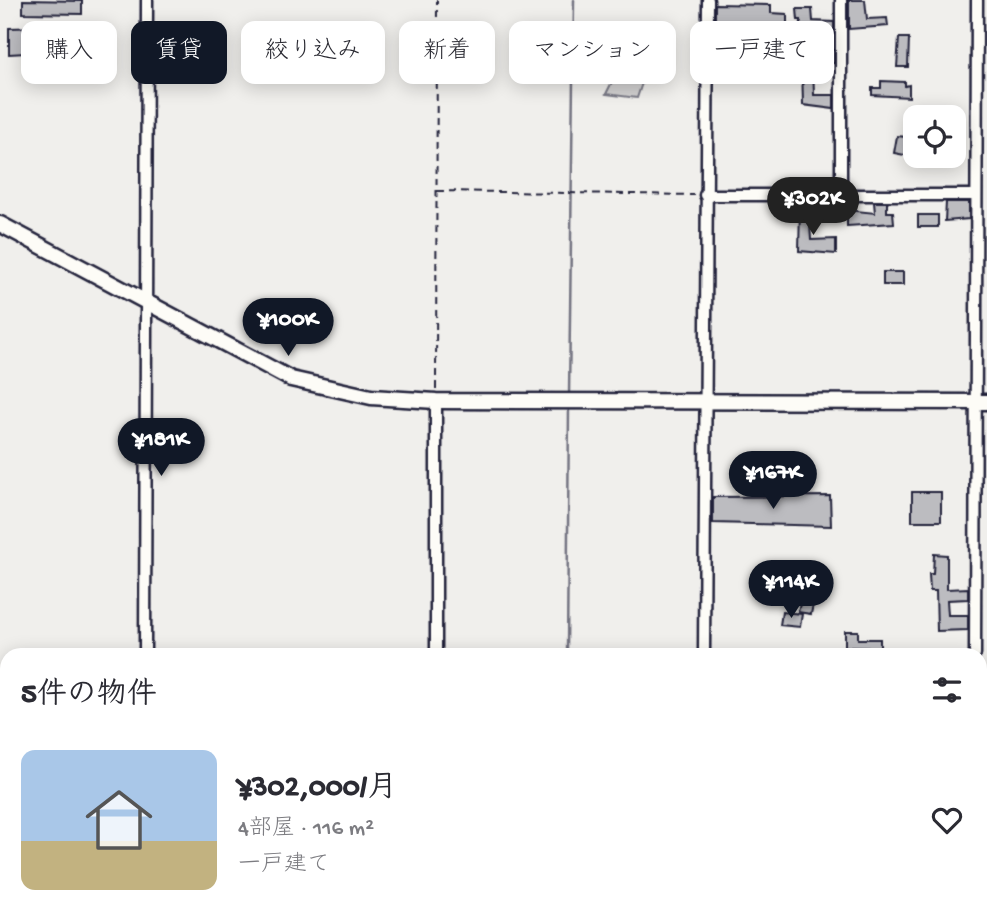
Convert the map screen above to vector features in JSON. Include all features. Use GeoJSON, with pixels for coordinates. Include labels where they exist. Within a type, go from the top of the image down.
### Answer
{"type":"FeatureCollection","features":[{"type":"Feature","properties":{"kind":"street"},"geometry":{"type":"LineString","coordinates":[[145,648],[147,0]]}},
{"type":"Feature","properties":{"kind":"street"},"geometry":{"type":"LineString","coordinates":[[704,648],[708,0]]}},
{"type":"Feature","properties":{"kind":"street"},"geometry":{"type":"LineString","coordinates":[[841,0],[841,195]]}},
{"type":"Feature","properties":{"kind":"street"},"geometry":{"type":"LineString","coordinates":[[975,648],[982,402],[975,195],[977,0]]}},
{"type":"Feature","properties":{"kind":"street"},"geometry":{"type":"LineString","coordinates":[[705,195],[975,195]]}},
{"type":"Feature","properties":{"kind":"street"},"geometry":{"type":"LineString","coordinates":[[0,224],[247,358],[291,379],[371,397],[436,401],[982,402]]}},
{"type":"Feature","properties":{"kind":"street"},"geometry":{"type":"LineString","coordinates":[[436,401],[436,648]]}},
{"type":"Feature","properties":{"kind":"path"},"geometry":{"type":"LineString","coordinates":[[436,401],[437,0]]}},
{"type":"Feature","properties":{"kind":"path"},"geometry":{"type":"LineString","coordinates":[[436,191],[705,195]]}},
{"type":"Feature","properties":{"kind":"shaded area"},"geometry":{"type":"Polygon","coordinates":[[[611,84],[642,84],[637,98],[606,94],[611,84]]]}},
{"type":"Feature","properties":{"kind":"building"},"geometry":{"type":"Polygon","coordinates":[[[23,0],[82,1],[82,14],[23,13],[23,0]]]}},
{"type":"Feature","properties":{"kind":"building"},"geometry":{"type":"Polygon","coordinates":[[[849,0],[865,0],[867,19],[887,18],[888,26],[849,29],[849,0]]]}},
{"type":"Feature","properties":{"kind":"building"},"geometry":{"type":"Polygon","coordinates":[[[715,4],[771,5],[771,13],[787,14],[787,21],[715,21],[715,4]]]}},
{"type":"Feature","properties":{"kind":"building"},"geometry":{"type":"Polygon","coordinates":[[[797,9],[812,9],[813,21],[798,20],[797,9]]]}},
{"type":"Feature","properties":{"kind":"building"},"geometry":{"type":"Polygon","coordinates":[[[9,28],[21,28],[21,53],[9,54],[9,28]]]}},
{"type":"Feature","properties":{"kind":"building"},"geometry":{"type":"Polygon","coordinates":[[[899,38],[909,38],[908,67],[897,67],[899,38]]]}},
{"type":"Feature","properties":{"kind":"building"},"geometry":{"type":"Polygon","coordinates":[[[881,81],[905,82],[905,86],[909,85],[909,97],[872,95],[872,88],[881,88],[881,81]]]}},
{"type":"Feature","properties":{"kind":"building"},"geometry":{"type":"Polygon","coordinates":[[[802,84],[814,84],[814,95],[834,95],[834,109],[803,105],[802,84]]]}},
{"type":"Feature","properties":{"kind":"building"},"geometry":{"type":"Polygon","coordinates":[[[897,136],[903,137],[903,155],[894,153],[897,136]]]}},
{"type":"Feature","properties":{"kind":"building"},"geometry":{"type":"Polygon","coordinates":[[[874,202],[887,202],[887,212],[893,212],[894,223],[847,226],[847,210],[875,213],[874,202]]]}},
{"type":"Feature","properties":{"kind":"building"},"geometry":{"type":"Polygon","coordinates":[[[946,202],[969,202],[969,219],[945,221],[946,202]]]}},
{"type":"Feature","properties":{"kind":"building"},"geometry":{"type":"Polygon","coordinates":[[[800,207],[809,207],[811,240],[836,239],[836,254],[799,251],[800,207]]]}},
{"type":"Feature","properties":{"kind":"building"},"geometry":{"type":"Polygon","coordinates":[[[918,215],[938,215],[938,227],[918,227],[918,215]]]}},
{"type":"Feature","properties":{"kind":"building"},"geometry":{"type":"Polygon","coordinates":[[[883,272],[903,272],[903,285],[883,285],[883,272]]]}},
{"type":"Feature","properties":{"kind":"building"},"geometry":{"type":"Polygon","coordinates":[[[912,492],[941,492],[941,521],[912,521],[912,492]]]}},
{"type":"Feature","properties":{"kind":"building"},"geometry":{"type":"Polygon","coordinates":[[[830,496],[831,526],[713,523],[713,497],[830,496]]]}},
{"type":"Feature","properties":{"kind":"building"},"geometry":{"type":"Polygon","coordinates":[[[934,554],[947,555],[947,589],[968,588],[968,599],[947,600],[948,615],[968,615],[968,630],[937,631],[936,591],[930,591],[929,574],[933,574],[934,554]]]}},
{"type":"Feature","properties":{"kind":"building"},"geometry":{"type":"Polygon","coordinates":[[[803,592],[815,595],[811,614],[798,612],[803,592]]]}},
{"type":"Feature","properties":{"kind":"building"},"geometry":{"type":"Polygon","coordinates":[[[782,612],[802,614],[800,627],[780,625],[782,612]]]}},
{"type":"Feature","properties":{"kind":"building"},"geometry":{"type":"Polygon","coordinates":[[[845,631],[858,631],[858,639],[880,639],[880,648],[845,647],[845,631]]]}},
{"type":"Feature","properties":{"kind":"waterway"},"geometry":{"type":"LineString","coordinates":[[569,396],[574,0]]}},
{"type":"Feature","properties":{"kind":"waterway"},"geometry":{"type":"LineString","coordinates":[[567,648],[569,406]]}}]}
